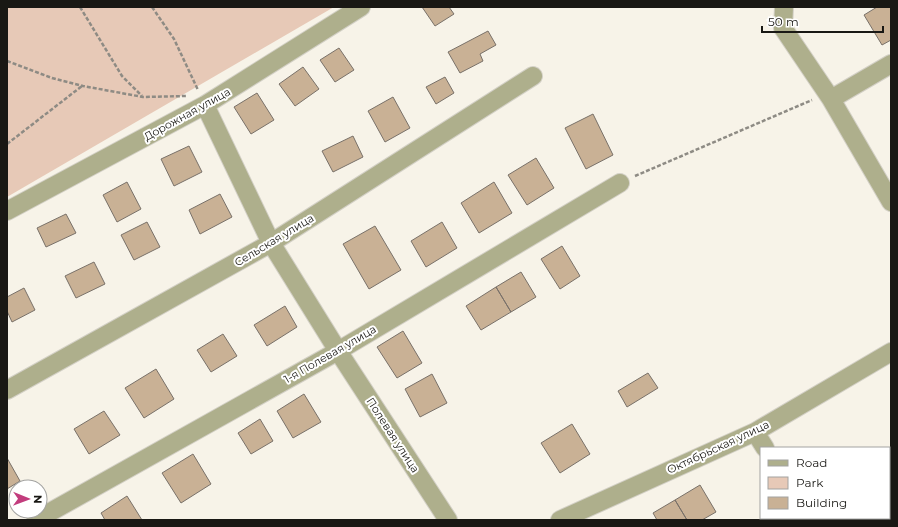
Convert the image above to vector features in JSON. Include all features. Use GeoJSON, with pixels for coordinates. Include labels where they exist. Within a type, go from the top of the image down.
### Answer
{"type":"FeatureCollection","features":[{"type":"Feature","properties":{"kind":"street","name":"Дорожная улица"},"geometry":{"type":"LineString","coordinates":[[7,211],[203,100],[361,7]]}},
{"type":"Feature","properties":{"kind":"street"},"geometry":{"type":"LineString","coordinates":[[784,7],[783,28],[829,96],[890,199]]}},
{"type":"Feature","properties":{"kind":"street"},"geometry":{"type":"LineString","coordinates":[[829,96],[891,64]]}},
{"type":"Feature","properties":{"kind":"street","name":"Сельская улица"},"geometry":{"type":"LineString","coordinates":[[7,390],[271,243],[532,76]]}},
{"type":"Feature","properties":{"kind":"street","name":"Полевая улица"},"geometry":{"type":"LineString","coordinates":[[203,100],[271,243],[338,351],[448,520]]}},
{"type":"Feature","properties":{"kind":"street","name":"1-я Полевая улица"},"geometry":{"type":"LineString","coordinates":[[36,520],[338,351],[620,183]]}},
{"type":"Feature","properties":{"kind":"street","name":"Октябрьская улица"},"geometry":{"type":"LineString","coordinates":[[560,520],[755,432],[891,352]]}},
{"type":"Feature","properties":{"kind":"street"},"geometry":{"type":"LineString","coordinates":[[755,432],[764,447]]}},
{"type":"Feature","properties":{"kind":"path"},"geometry":{"type":"LineString","coordinates":[[80,7],[122,76],[143,97]]}},
{"type":"Feature","properties":{"kind":"path"},"geometry":{"type":"LineString","coordinates":[[7,61],[52,78],[83,86],[143,97],[203,100],[174,39],[152,7]]}},
{"type":"Feature","properties":{"kind":"path"},"geometry":{"type":"LineString","coordinates":[[7,144],[83,86]]}},
{"type":"Feature","properties":{"kind":"path"},"geometry":{"type":"LineString","coordinates":[[620,183],[829,96]]}},
{"type":"Feature","properties":{"kind":"green space"},"geometry":{"type":"Polygon","coordinates":[[[7,7],[334,7],[7,197],[7,7]]]}},
{"type":"Feature","properties":{"kind":"building"},"geometry":{"type":"Polygon","coordinates":[[[422,7],[449,7],[454,14],[435,26],[422,7]]]}},
{"type":"Feature","properties":{"kind":"building"},"geometry":{"type":"Polygon","coordinates":[[[877,7],[891,7],[891,40],[882,45],[864,15],[877,7]]]}},
{"type":"Feature","properties":{"kind":"building"},"geometry":{"type":"Polygon","coordinates":[[[488,31],[496,45],[480,54],[483,61],[460,73],[448,52],[488,31]]]}},
{"type":"Feature","properties":{"kind":"building"},"geometry":{"type":"Polygon","coordinates":[[[339,48],[354,70],[335,82],[320,60],[339,48]]]}},
{"type":"Feature","properties":{"kind":"building"},"geometry":{"type":"Polygon","coordinates":[[[303,67],[319,89],[295,106],[279,84],[303,67]]]}},
{"type":"Feature","properties":{"kind":"building"},"geometry":{"type":"Polygon","coordinates":[[[445,77],[454,93],[436,104],[426,87],[445,77]]]}},
{"type":"Feature","properties":{"kind":"building"},"geometry":{"type":"Polygon","coordinates":[[[257,93],[274,120],[251,134],[234,107],[257,93]]]}},
{"type":"Feature","properties":{"kind":"building"},"geometry":{"type":"Polygon","coordinates":[[[393,97],[410,128],[385,142],[368,111],[393,97]]]}},
{"type":"Feature","properties":{"kind":"building"},"geometry":{"type":"Polygon","coordinates":[[[593,114],[613,155],[586,169],[565,128],[593,114]]]}},
{"type":"Feature","properties":{"kind":"building"},"geometry":{"type":"Polygon","coordinates":[[[353,136],[363,157],[333,172],[322,151],[353,136]]]}},
{"type":"Feature","properties":{"kind":"building"},"geometry":{"type":"Polygon","coordinates":[[[189,146],[202,172],[174,186],[161,159],[189,146]]]}},
{"type":"Feature","properties":{"kind":"building"},"geometry":{"type":"Polygon","coordinates":[[[536,158],[554,188],[527,205],[508,175],[536,158]]]}},
{"type":"Feature","properties":{"kind":"building"},"geometry":{"type":"Polygon","coordinates":[[[127,182],[141,209],[117,222],[103,195],[127,182]]]}},
{"type":"Feature","properties":{"kind":"building"},"geometry":{"type":"Polygon","coordinates":[[[494,182],[512,213],[479,233],[461,203],[494,182]]]}},
{"type":"Feature","properties":{"kind":"building"},"geometry":{"type":"Polygon","coordinates":[[[220,194],[232,217],[200,234],[189,210],[220,194]]]}},
{"type":"Feature","properties":{"kind":"building"},"geometry":{"type":"Polygon","coordinates":[[[66,214],[76,233],[46,247],[37,228],[66,214]]]}},
{"type":"Feature","properties":{"kind":"building"},"geometry":{"type":"Polygon","coordinates":[[[147,222],[160,247],[134,260],[121,235],[147,222]]]}},
{"type":"Feature","properties":{"kind":"building"},"geometry":{"type":"Polygon","coordinates":[[[442,222],[457,248],[426,267],[411,241],[442,222]]]}},
{"type":"Feature","properties":{"kind":"building"},"geometry":{"type":"Polygon","coordinates":[[[375,226],[401,270],[369,289],[343,244],[375,226]]]}},
{"type":"Feature","properties":{"kind":"building"},"geometry":{"type":"Polygon","coordinates":[[[562,246],[580,276],[560,289],[541,259],[562,246]]]}},
{"type":"Feature","properties":{"kind":"building"},"geometry":{"type":"Polygon","coordinates":[[[94,262],[105,284],[76,298],[65,276],[94,262]]]}},
{"type":"Feature","properties":{"kind":"building"},"geometry":{"type":"Polygon","coordinates":[[[521,272],[536,297],[511,312],[496,287],[521,272]]]}},
{"type":"Feature","properties":{"kind":"building"},"geometry":{"type":"Polygon","coordinates":[[[496,287],[511,312],[481,330],[466,306],[496,287]]]}},
{"type":"Feature","properties":{"kind":"building"},"geometry":{"type":"Polygon","coordinates":[[[24,288],[35,310],[12,322],[7,311],[7,297],[24,288]]]}},
{"type":"Feature","properties":{"kind":"building"},"geometry":{"type":"Polygon","coordinates":[[[285,306],[297,327],[267,346],[254,325],[285,306]]]}},
{"type":"Feature","properties":{"kind":"building"},"geometry":{"type":"Polygon","coordinates":[[[403,331],[422,363],[397,378],[377,347],[403,331]]]}},
{"type":"Feature","properties":{"kind":"building"},"geometry":{"type":"Polygon","coordinates":[[[223,334],[237,356],[211,372],[197,350],[223,334]]]}},
{"type":"Feature","properties":{"kind":"building"},"geometry":{"type":"Polygon","coordinates":[[[156,369],[174,399],[144,418],[125,388],[156,369]]]}},
{"type":"Feature","properties":{"kind":"building"},"geometry":{"type":"Polygon","coordinates":[[[648,373],[658,388],[627,407],[618,391],[648,373]]]}},
{"type":"Feature","properties":{"kind":"building"},"geometry":{"type":"Polygon","coordinates":[[[432,374],[447,403],[420,417],[405,389],[432,374]]]}},
{"type":"Feature","properties":{"kind":"building"},"geometry":{"type":"Polygon","coordinates":[[[304,394],[321,422],[293,438],[277,411],[304,394]]]}},
{"type":"Feature","properties":{"kind":"building"},"geometry":{"type":"Polygon","coordinates":[[[104,411],[120,435],[89,454],[74,429],[104,411]]]}},
{"type":"Feature","properties":{"kind":"building"},"geometry":{"type":"Polygon","coordinates":[[[260,419],[273,441],[251,454],[238,433],[260,419]]]}},
{"type":"Feature","properties":{"kind":"building"},"geometry":{"type":"Polygon","coordinates":[[[572,424],[590,454],[560,473],[541,443],[572,424]]]}},
{"type":"Feature","properties":{"kind":"building"},"geometry":{"type":"Polygon","coordinates":[[[193,454],[211,484],[181,503],[162,473],[193,454]]]}},
{"type":"Feature","properties":{"kind":"building"},"geometry":{"type":"Polygon","coordinates":[[[7,458],[19,479],[8,479],[7,489],[7,458]]]}},
{"type":"Feature","properties":{"kind":"building"},"geometry":{"type":"Polygon","coordinates":[[[700,485],[716,512],[702,520],[687,520],[675,500],[700,485]]]}},
{"type":"Feature","properties":{"kind":"building"},"geometry":{"type":"Polygon","coordinates":[[[127,496],[142,520],[105,520],[101,513],[127,496]]]}},
{"type":"Feature","properties":{"kind":"building"},"geometry":{"type":"Polygon","coordinates":[[[675,500],[687,520],[657,520],[653,513],[675,500]]]}}]}
